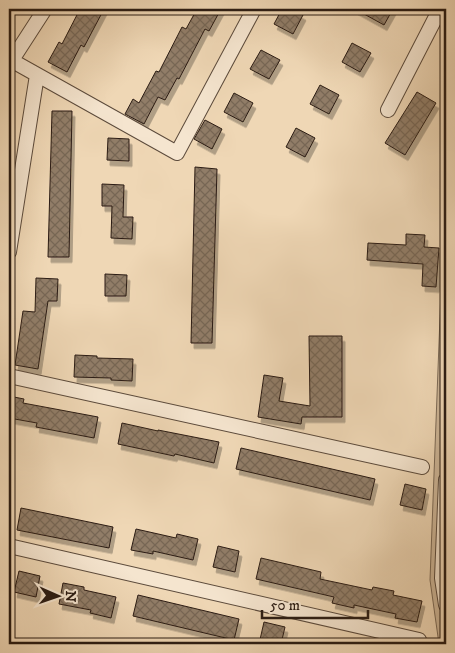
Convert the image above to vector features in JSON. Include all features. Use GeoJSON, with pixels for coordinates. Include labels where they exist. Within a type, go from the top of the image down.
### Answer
{"type":"FeatureCollection","features":[{"type":"Feature","properties":{"kind":"street"},"geometry":{"type":"LineString","coordinates":[[45,9],[10,60],[177,153],[254,9]]}},
{"type":"Feature","properties":{"kind":"street"},"geometry":{"type":"LineString","coordinates":[[388,110],[440,9]]}},
{"type":"Feature","properties":{"kind":"street"},"geometry":{"type":"LineString","coordinates":[[9,252],[37,75]]}},
{"type":"Feature","properties":{"kind":"street"},"geometry":{"type":"LineString","coordinates":[[9,376],[422,467]]}},
{"type":"Feature","properties":{"kind":"street"},"geometry":{"type":"LineString","coordinates":[[446,480],[442,578],[446,605]]}},
{"type":"Feature","properties":{"kind":"street"},"geometry":{"type":"LineString","coordinates":[[9,546],[420,640]]}},
{"type":"Feature","properties":{"kind":"shaded area"},"geometry":{"type":"Polygon","coordinates":[[[446,159],[446,644],[439,644],[430,580],[446,159]]]}},
{"type":"Feature","properties":{"kind":"building"},"geometry":{"type":"Polygon","coordinates":[[[80,9],[104,9],[84,47],[81,45],[67,72],[48,62],[59,42],[62,44],[80,9]]]}},
{"type":"Feature","properties":{"kind":"building"},"geometry":{"type":"Polygon","coordinates":[[[197,9],[221,9],[209,31],[205,29],[179,79],[177,78],[165,100],[158,97],[144,124],[125,114],[133,99],[139,103],[156,71],[159,72],[182,27],[186,29],[197,9]]]}},
{"type":"Feature","properties":{"kind":"building"},"geometry":{"type":"Polygon","coordinates":[[[282,9],[292,9],[303,15],[293,34],[274,24],[282,9]]]}},
{"type":"Feature","properties":{"kind":"building"},"geometry":{"type":"Polygon","coordinates":[[[355,9],[393,9],[384,25],[355,9]]]}},
{"type":"Feature","properties":{"kind":"building"},"geometry":{"type":"Polygon","coordinates":[[[352,43],[371,53],[360,72],[342,62],[352,43]]]}},
{"type":"Feature","properties":{"kind":"building"},"geometry":{"type":"Polygon","coordinates":[[[261,50],[280,60],[269,79],[250,69],[261,50]]]}},
{"type":"Feature","properties":{"kind":"building"},"geometry":{"type":"Polygon","coordinates":[[[320,85],[339,95],[329,114],[310,104],[320,85]]]}},
{"type":"Feature","properties":{"kind":"building"},"geometry":{"type":"Polygon","coordinates":[[[417,92],[436,103],[405,155],[385,143],[417,92]]]}},
{"type":"Feature","properties":{"kind":"building"},"geometry":{"type":"Polygon","coordinates":[[[234,93],[253,103],[243,122],[224,112],[234,93]]]}},
{"type":"Feature","properties":{"kind":"building"},"geometry":{"type":"Polygon","coordinates":[[[52,111],[72,111],[69,257],[48,257],[52,111]]]}},
{"type":"Feature","properties":{"kind":"building"},"geometry":{"type":"Polygon","coordinates":[[[205,120],[222,129],[212,149],[194,139],[205,120]]]}},
{"type":"Feature","properties":{"kind":"building"},"geometry":{"type":"Polygon","coordinates":[[[296,128],[315,138],[305,157],[286,147],[296,128]]]}},
{"type":"Feature","properties":{"kind":"building"},"geometry":{"type":"Polygon","coordinates":[[[108,138],[129,139],[129,161],[107,160],[108,138]]]}},
{"type":"Feature","properties":{"kind":"building"},"geometry":{"type":"Polygon","coordinates":[[[195,167],[217,169],[212,343],[191,343],[195,167]]]}},
{"type":"Feature","properties":{"kind":"building"},"geometry":{"type":"Polygon","coordinates":[[[102,184],[124,185],[123,217],[133,217],[132,239],[111,238],[112,206],[102,206],[102,184]]]}},
{"type":"Feature","properties":{"kind":"building"},"geometry":{"type":"Polygon","coordinates":[[[406,234],[425,235],[424,247],[439,248],[436,287],[422,286],[423,264],[367,260],[368,243],[406,245],[406,234]]]}},
{"type":"Feature","properties":{"kind":"building"},"geometry":{"type":"Polygon","coordinates":[[[105,274],[127,275],[126,296],[105,296],[105,274]]]}},
{"type":"Feature","properties":{"kind":"building"},"geometry":{"type":"Polygon","coordinates":[[[36,278],[58,279],[57,301],[48,301],[38,369],[15,365],[23,311],[35,312],[36,278]]]}},
{"type":"Feature","properties":{"kind":"building"},"geometry":{"type":"Polygon","coordinates":[[[309,336],[342,336],[342,417],[302,417],[301,424],[258,417],[264,375],[283,378],[279,401],[310,406],[309,336]]]}},
{"type":"Feature","properties":{"kind":"building"},"geometry":{"type":"Polygon","coordinates":[[[75,355],[133,359],[132,381],[111,380],[111,378],[74,377],[75,355]]]}},
{"type":"Feature","properties":{"kind":"building"},"geometry":{"type":"Polygon","coordinates":[[[9,396],[24,399],[23,403],[98,417],[94,438],[36,427],[37,423],[9,418],[9,396]]]}},
{"type":"Feature","properties":{"kind":"building"},"geometry":{"type":"Polygon","coordinates":[[[122,423],[219,442],[214,463],[118,444],[122,423]]]}},
{"type":"Feature","properties":{"kind":"building"},"geometry":{"type":"Polygon","coordinates":[[[241,448],[375,479],[370,500],[236,469],[241,448]]]}},
{"type":"Feature","properties":{"kind":"building"},"geometry":{"type":"Polygon","coordinates":[[[405,484],[426,489],[422,510],[400,505],[405,484]]]}},
{"type":"Feature","properties":{"kind":"building"},"geometry":{"type":"Polygon","coordinates":[[[21,508],[113,527],[109,548],[17,530],[21,508]]]}},
{"type":"Feature","properties":{"kind":"building"},"geometry":{"type":"Polygon","coordinates":[[[136,529],[176,538],[177,534],[198,539],[193,560],[153,551],[153,554],[131,550],[136,529]]]}},
{"type":"Feature","properties":{"kind":"building"},"geometry":{"type":"Polygon","coordinates":[[[218,546],[239,551],[235,572],[213,567],[218,546]]]}},
{"type":"Feature","properties":{"kind":"building"},"geometry":{"type":"Polygon","coordinates":[[[261,558],[321,572],[320,579],[372,590],[373,587],[394,591],[393,595],[422,601],[417,622],[395,618],[396,614],[354,605],[354,608],[332,603],[334,597],[256,579],[261,558]]]}},
{"type":"Feature","properties":{"kind":"building"},"geometry":{"type":"Polygon","coordinates":[[[19,571],[40,576],[36,597],[14,592],[19,571]]]}},
{"type":"Feature","properties":{"kind":"building"},"geometry":{"type":"Polygon","coordinates":[[[63,583],[116,597],[111,618],[90,613],[91,610],[59,604],[63,583]]]}},
{"type":"Feature","properties":{"kind":"building"},"geometry":{"type":"Polygon","coordinates":[[[138,595],[239,619],[234,640],[133,616],[138,595]]]}},
{"type":"Feature","properties":{"kind":"building"},"geometry":{"type":"Polygon","coordinates":[[[264,622],[285,627],[281,644],[259,644],[264,622]]]}}]}
